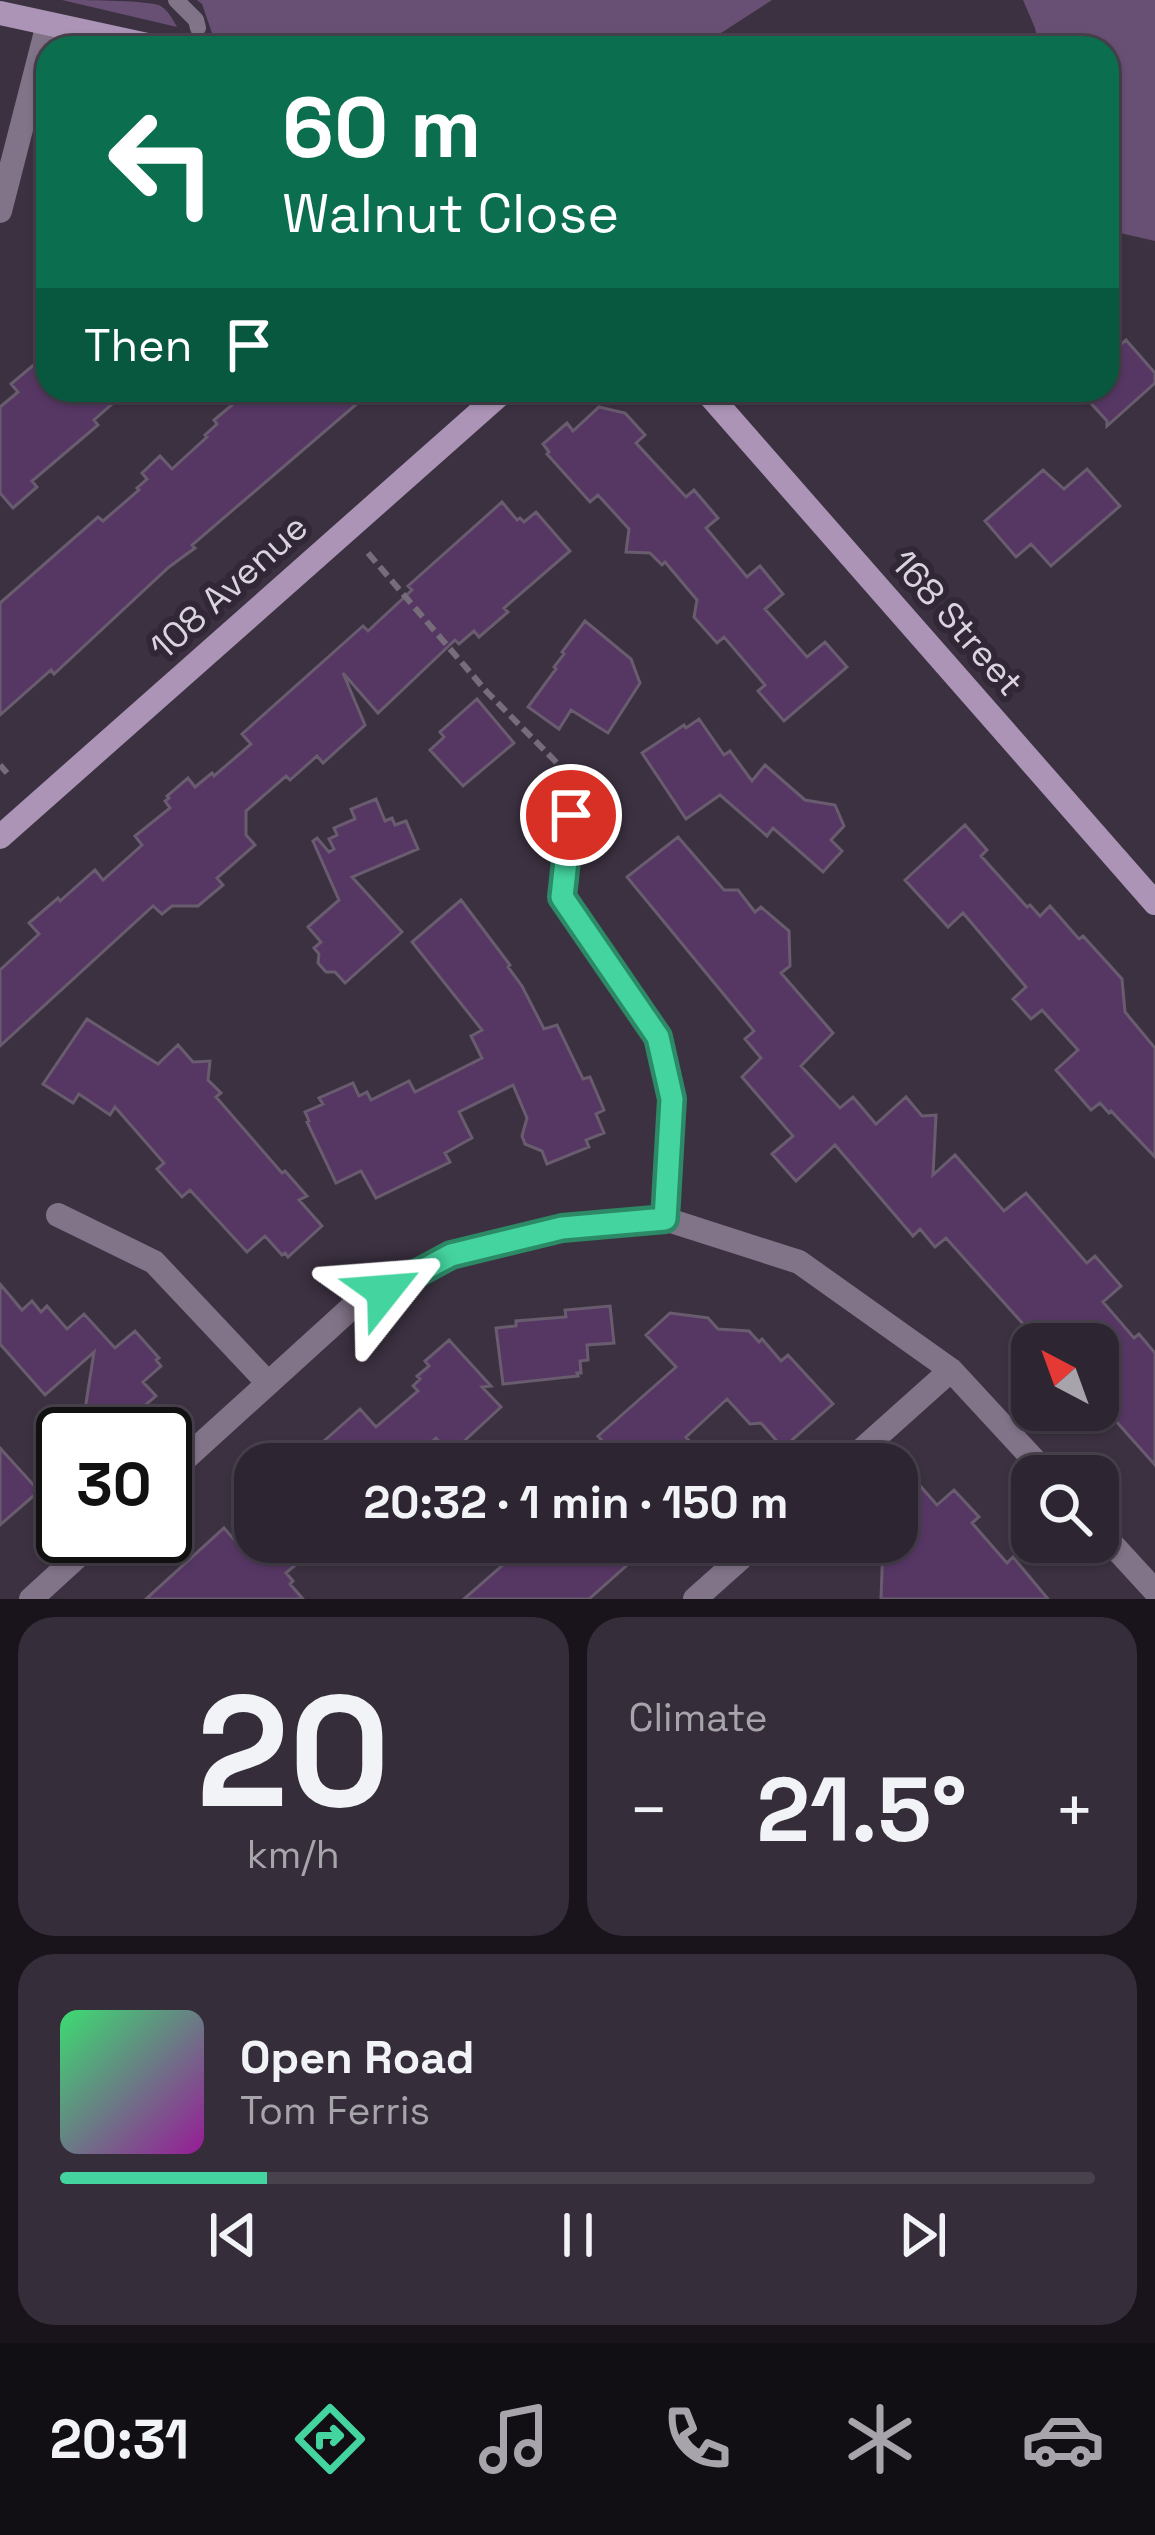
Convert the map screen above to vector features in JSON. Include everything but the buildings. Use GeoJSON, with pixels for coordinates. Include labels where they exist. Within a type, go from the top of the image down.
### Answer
{"type":"FeatureCollection","features":[{"type":"Feature","properties":{"kind":"street"},"geometry":{"type":"LineString","coordinates":[[0,13],[104,36]]}},
{"type":"Feature","properties":{"kind":"street"},"geometry":{"type":"LineString","coordinates":[[45,36],[48,24]]}},
{"type":"Feature","properties":{"kind":"street"},"geometry":{"type":"LineString","coordinates":[[0,211],[36,71]]}},
{"type":"Feature","properties":{"kind":"street","name":"108 Avenue"},"geometry":{"type":"LineString","coordinates":[[0,837],[491,402]]}},
{"type":"Feature","properties":{"kind":"street","name":"168 Street"},"geometry":{"type":"LineString","coordinates":[[716,402],[1155,903]]}},
{"type":"Feature","properties":{"kind":"street"},"geometry":{"type":"LineString","coordinates":[[571,815],[562,897],[658,1037],[672,1099],[665,1219]]}},
{"type":"Feature","properties":{"kind":"street"},"geometry":{"type":"LineString","coordinates":[[58,1215],[154,1262],[268,1383]]}},
{"type":"Feature","properties":{"kind":"street"},"geometry":{"type":"LineString","coordinates":[[192,1452],[350,1309],[451,1255],[562,1228],[665,1219],[799,1262],[951,1370],[1030,1455]]}},
{"type":"Feature","properties":{"kind":"street"},"geometry":{"type":"LineString","coordinates":[[869,1443],[951,1370]]}},
{"type":"Feature","properties":{"kind":"street"},"geometry":{"type":"LineString","coordinates":[[1119,1552],[1155,1591]]}},
{"type":"Feature","properties":{"kind":"street"},"geometry":{"type":"LineString","coordinates":[[31,1599],[70,1563]]}},
{"type":"Feature","properties":{"kind":"street"},"geometry":{"type":"LineString","coordinates":[[695,1599],[735,1563]]}},
{"type":"Feature","properties":{"kind":"lane"},"geometry":{"type":"LineString","coordinates":[[176,0],[198,28]]}},
{"type":"Feature","properties":{"kind":"path"},"geometry":{"type":"LineString","coordinates":[[368,553],[488,692],[559,765],[571,815]]}},
{"type":"Feature","properties":{"kind":"path"},"geometry":{"type":"LineString","coordinates":[[0,765],[7,773]]}},
{"type":"Feature","properties":{"kind":"shaded area"},"geometry":{"type":"Polygon","coordinates":[[[62,0],[159,5],[177,27],[62,0]]]}},
{"type":"Feature","properties":{"kind":"shaded area"},"geometry":{"type":"Polygon","coordinates":[[[197,0],[772,0],[722,36],[225,36],[212,33],[197,0]]]}},
{"type":"Feature","properties":{"kind":"shaded area"},"geometry":{"type":"Polygon","coordinates":[[[1023,0],[1155,0],[1155,241],[1119,233],[1119,36],[1037,36],[1023,0]]]}},
{"type":"Feature","properties":{"kind":"route"},"geometry":{"type":"LineString","coordinates":[[384,1291],[451,1255],[562,1228],[665,1219],[672,1099],[658,1037],[562,897],[571,815]]}}]}
